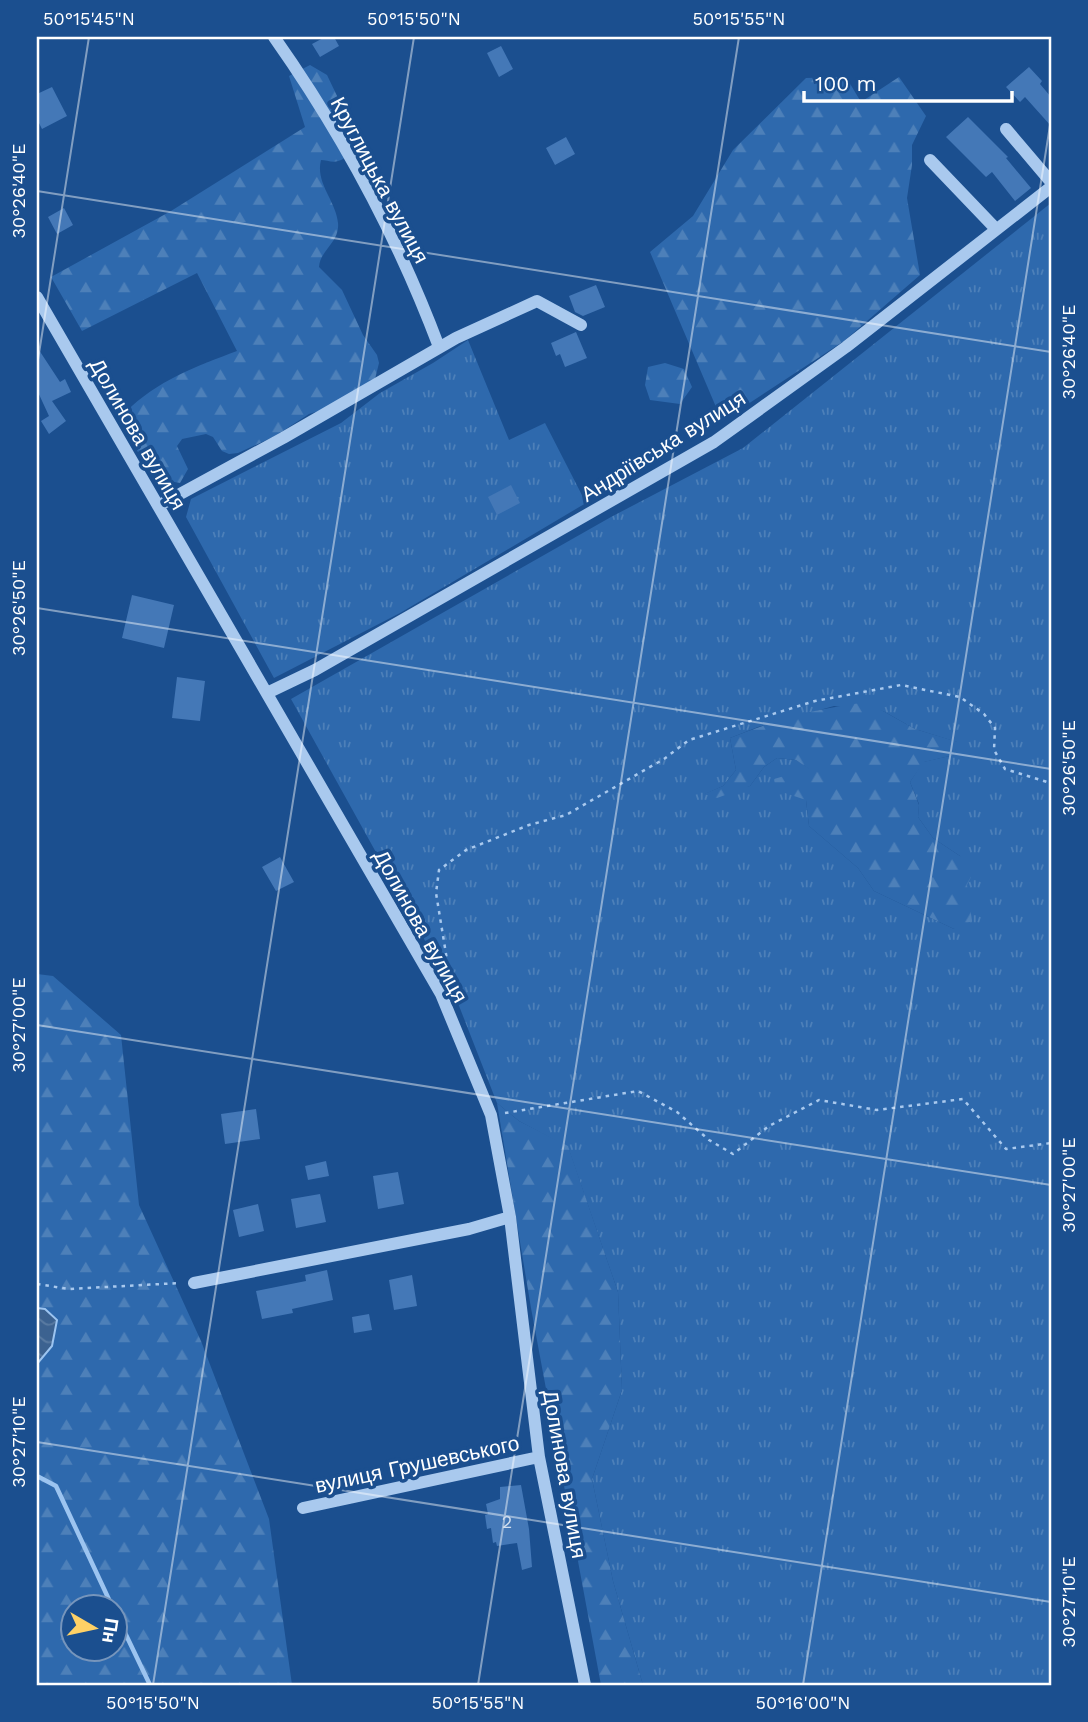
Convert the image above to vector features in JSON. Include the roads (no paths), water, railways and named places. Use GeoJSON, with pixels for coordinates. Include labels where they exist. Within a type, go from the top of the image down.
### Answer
{"type":"FeatureCollection","features":[{"type":"Feature","properties":{"kind":"street","name":"Круглицька вулиця"},"geometry":{"type":"LineString","coordinates":[[274,37],[300,72],[363,181],[420,297],[439,347]]}},
{"type":"Feature","properties":{"kind":"street"},"geometry":{"type":"LineString","coordinates":[[1006,129],[1051,185]]}},
{"type":"Feature","properties":{"kind":"street"},"geometry":{"type":"LineString","coordinates":[[930,160],[996,229]]}},
{"type":"Feature","properties":{"kind":"street","name":"Андріївська вулиця"},"geometry":{"type":"LineString","coordinates":[[267,693],[315,670],[714,442],[846,347],[1051,185]]}},
{"type":"Feature","properties":{"kind":"street","name":"Долинова вулиця"},"geometry":{"type":"LineString","coordinates":[[37,297],[441,994],[491,1115],[510,1217],[539,1457],[585,1685]]}},
{"type":"Feature","properties":{"kind":"street"},"geometry":{"type":"LineString","coordinates":[[158,506],[283,439],[439,347],[537,301],[581,325]]}},
{"type":"Feature","properties":{"kind":"street"},"geometry":{"type":"LineString","coordinates":[[194,1283],[469,1229],[510,1217]]}},
{"type":"Feature","properties":{"kind":"street","name":"вулиця Грушевського"},"geometry":{"type":"LineString","coordinates":[[303,1508],[539,1457]]}},
{"type":"Feature","properties":{"kind":"water"},"geometry":{"type":"Polygon","coordinates":[[[37,1308],[45,1309],[57,1320],[52,1346],[37,1364],[37,1308]]]}},
{"type":"Feature","properties":{"kind":"waterway"},"geometry":{"type":"LineString","coordinates":[[37,1476],[56,1486],[105,1592]]}},
{"type":"Feature","properties":{"kind":"waterway"},"geometry":{"type":"LineString","coordinates":[[130,1643],[150,1685]]}}]}
